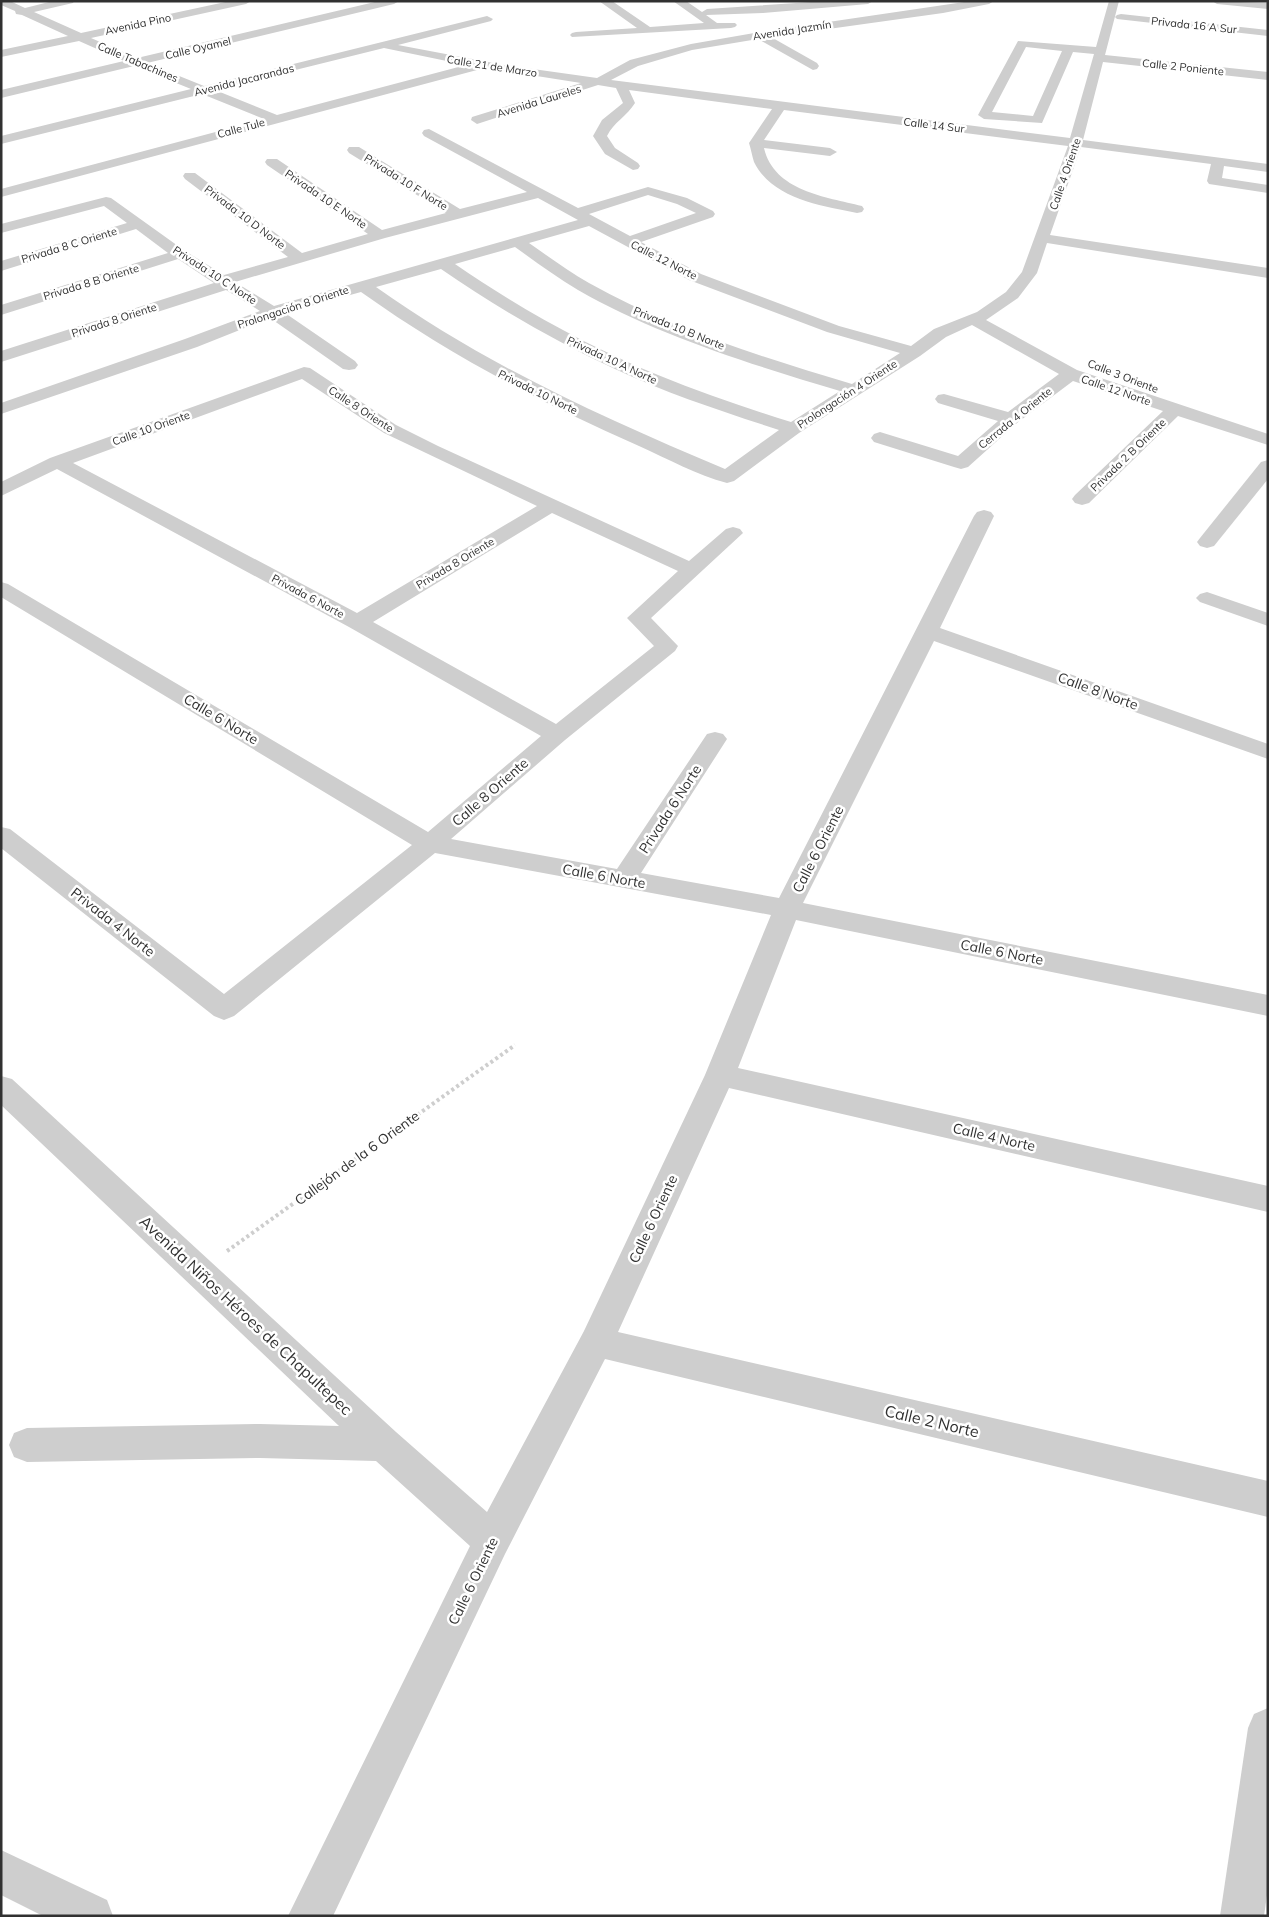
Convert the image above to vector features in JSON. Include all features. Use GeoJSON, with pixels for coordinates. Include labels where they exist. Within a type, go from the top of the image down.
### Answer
{"type":"FeatureCollection","features":[{"type":"Feature","properties":{"kind":"street","name":"Calle Tabachines"},"geometry":{"type":"LineString","coordinates":[[1,1],[137,63],[275,119]]}},
{"type":"Feature","properties":{"kind":"street"},"geometry":{"type":"LineString","coordinates":[[1,15],[69,1]]}},
{"type":"Feature","properties":{"kind":"street","name":"Avenida Pino"},"geometry":{"type":"LineString","coordinates":[[1,54],[246,1]]}},
{"type":"Feature","properties":{"kind":"street","name":"Calle Oyamel"},"geometry":{"type":"LineString","coordinates":[[1,94],[394,1]]}},
{"type":"Feature","properties":{"kind":"street"},"geometry":{"type":"LineString","coordinates":[[604,1],[646,30]]}},
{"type":"Feature","properties":{"kind":"street"},"geometry":{"type":"LineString","coordinates":[[678,1],[715,26]]}},
{"type":"Feature","properties":{"kind":"street"},"geometry":{"type":"LineString","coordinates":[[695,12],[763,10],[868,1]]}},
{"type":"Feature","properties":{"kind":"street","name":"Avenida Jazmín"},"geometry":{"type":"LineString","coordinates":[[600,81],[634,63],[691,47],[880,17],[944,10],[989,1]]}},
{"type":"Feature","properties":{"kind":"street","name":"Calle 4 Oriente"},"geometry":{"type":"LineString","coordinates":[[978,317],[1012,295],[1029,273],[1076,142],[1114,1]]}},
{"type":"Feature","properties":{"kind":"street"},"geometry":{"type":"LineString","coordinates":[[1216,1],[1268,6]]}},
{"type":"Feature","properties":{"kind":"street"},"geometry":{"type":"LineString","coordinates":[[576,35],[880,17]]}},
{"type":"Feature","properties":{"kind":"street","name":"Privada 16 A Sur"},"geometry":{"type":"LineString","coordinates":[[1121,17],[1268,32]]}},
{"type":"Feature","properties":{"kind":"street","name":"Avenida Jacarandas"},"geometry":{"type":"LineString","coordinates":[[1,140],[487,19]]}},
{"type":"Feature","properties":{"kind":"street"},"geometry":{"type":"LineString","coordinates":[[760,35],[813,66]]}},
{"type":"Feature","properties":{"kind":"street","name":"Calle 2 Poniente"},"geometry":{"type":"LineString","coordinates":[[1038,120],[984,115],[1022,43],[1268,76]]}},
{"type":"Feature","properties":{"kind":"street","name":"Calle 21 de Marzo"},"geometry":{"type":"LineString","coordinates":[[385,45],[482,65],[600,81]]}},
{"type":"Feature","properties":{"kind":"street"},"geometry":{"type":"LineString","coordinates":[[1037,137],[1038,120],[1069,48]]}},
{"type":"Feature","properties":{"kind":"street","name":"Calle Tule"},"geometry":{"type":"LineString","coordinates":[[1,194],[482,65]]}},
{"type":"Feature","properties":{"kind":"street","name":"Calle 14 Sur"},"geometry":{"type":"LineString","coordinates":[[600,81],[780,106],[1076,142],[1217,166],[1268,168]]}},
{"type":"Feature","properties":{"kind":"street","name":"Avenida Laureles"},"geometry":{"type":"LineString","coordinates":[[477,120],[600,81]]}},
{"type":"Feature","properties":{"kind":"street"},"geometry":{"type":"LineString","coordinates":[[620,84],[629,103],[625,109],[607,123],[600,136],[610,151],[633,166]]}},
{"type":"Feature","properties":{"kind":"street"},"geometry":{"type":"LineString","coordinates":[[780,106],[756,143],[762,164],[777,181],[812,199],[857,209]]}},
{"type":"Feature","properties":{"kind":"street","name":"Calle 12 Norte"},"geometry":{"type":"LineString","coordinates":[[429,133],[695,277],[833,328],[914,352]]}},
{"type":"Feature","properties":{"kind":"street"},"geometry":{"type":"LineString","coordinates":[[756,143],[830,152]]}},
{"type":"Feature","properties":{"kind":"street","name":"Privada 10 F Norte"},"geometry":{"type":"LineString","coordinates":[[354,150],[458,214]]}},
{"type":"Feature","properties":{"kind":"street","name":"Privada 10 E Norte"},"geometry":{"type":"LineString","coordinates":[[272,162],[380,235]]}},
{"type":"Feature","properties":{"kind":"street"},"geometry":{"type":"LineString","coordinates":[[1268,177],[1217,166],[1214,181],[1268,189]]}},
{"type":"Feature","properties":{"kind":"street","name":"Privada 10 D Norte"},"geometry":{"type":"LineString","coordinates":[[190,176],[299,258]]}},
{"type":"Feature","properties":{"kind":"street","name":"Prolongación 8 Oriente"},"geometry":{"type":"LineString","coordinates":[[1,409],[191,343],[272,312],[517,242],[583,217],[590,208],[648,191],[682,201],[708,214],[628,241]]}},
{"type":"Feature","properties":{"kind":"street"},"geometry":{"type":"LineString","coordinates":[[224,282],[380,235],[539,193]]}},
{"type":"Feature","properties":{"kind":"street","name":"Privada 10 C Norte"},"geometry":{"type":"LineString","coordinates":[[1,229],[106,201],[180,254],[272,312],[349,365]]}},
{"type":"Feature","properties":{"kind":"street","name":"Privada 8 C Oriente"},"geometry":{"type":"LineString","coordinates":[[1,266],[138,224]]}},
{"type":"Feature","properties":{"kind":"street"},"geometry":{"type":"LineString","coordinates":[[1042,238],[1268,273]]}},
{"type":"Feature","properties":{"kind":"street","name":"Privada 10 B Norte"},"geometry":{"type":"LineString","coordinates":[[517,242],[592,291],[656,321],[791,372],[854,390]]}},
{"type":"Feature","properties":{"kind":"street","name":"Privada 8 B Oriente"},"geometry":{"type":"LineString","coordinates":[[1,310],[180,254]]}},
{"type":"Feature","properties":{"kind":"street","name":"Privada 10 A Norte"},"geometry":{"type":"LineString","coordinates":[[443,264],[507,307],[624,367],[684,392],[793,430]]}},
{"type":"Feature","properties":{"kind":"street","name":"Privada 8 Oriente"},"geometry":{"type":"LineString","coordinates":[[1,357],[224,282]]}},
{"type":"Feature","properties":{"kind":"street","name":"Privada 10 Norte"},"geometry":{"type":"LineString","coordinates":[[362,285],[427,332],[499,373],[612,429],[727,477]]}},
{"type":"Feature","properties":{"kind":"street","name":"Calle 12 Norte"},"geometry":{"type":"LineString","coordinates":[[978,317],[1071,374],[1268,440]]}},
{"type":"Feature","properties":{"kind":"street","name":"Prolongación 4 Oriente"},"geometry":{"type":"LineString","coordinates":[[727,477],[793,430],[914,352],[940,333],[978,317]]}},
{"type":"Feature","properties":{"kind":"street","name":"Calle 3 Oriente"},"geometry":{"type":"LineString","coordinates":[[978,317],[1072,355]]}},
{"type":"Feature","properties":{"kind":"street","name":"Calle 3 Oriente"},"geometry":{"type":"LineString","coordinates":[[1089,363],[1166,392],[1268,424]]}},
{"type":"Feature","properties":{"kind":"street","name":"Calle 10 Oriente"},"geometry":{"type":"LineString","coordinates":[[1,490],[57,462],[304,372]]}},
{"type":"Feature","properties":{"kind":"street","name":"Calle 8 Oriente"},"geometry":{"type":"LineString","coordinates":[[304,372],[390,429],[431,450],[692,570]]}},
{"type":"Feature","properties":{"kind":"street","name":"Cerrada 4 Oriente"},"geometry":{"type":"LineString","coordinates":[[880,438],[961,463],[1011,419],[1071,374]]}},
{"type":"Feature","properties":{"kind":"street"},"geometry":{"type":"LineString","coordinates":[[944,399],[1011,419]]}},
{"type":"Feature","properties":{"kind":"street","name":"Privada 2 B Oriente"},"geometry":{"type":"LineString","coordinates":[[1082,499],[1174,410]]}},
{"type":"Feature","properties":{"kind":"street","name":"Privada 6 Norte"},"geometry":{"type":"LineString","coordinates":[[57,462],[357,622],[557,735]]}},
{"type":"Feature","properties":{"kind":"street"},"geometry":{"type":"LineString","coordinates":[[1208,542],[1268,466]]}},
{"type":"Feature","properties":{"kind":"street","name":"Privada 8 Oriente"},"geometry":{"type":"LineString","coordinates":[[357,622],[552,505]]}},
{"type":"Feature","properties":{"kind":"street","name":"Calle 6 Oriente"},"geometry":{"type":"LineString","coordinates":[[310,1916],[492,1541],[596,1342],[720,1075],[787,909],[984,516]]}},
{"type":"Feature","properties":{"kind":"street","name":"Calle 8 Oriente"},"geometry":{"type":"LineString","coordinates":[[224,1009],[430,844],[557,735],[667,646],[638,618],[733,533]]}},
{"type":"Feature","properties":{"kind":"street","name":"Calle 6 Norte"},"geometry":{"type":"LineString","coordinates":[[1,588],[430,844],[787,909],[1268,1006]]}},
{"type":"Feature","properties":{"kind":"street"},"geometry":{"type":"LineString","coordinates":[[1207,598],[1268,620]]}},
{"type":"Feature","properties":{"kind":"street","name":"Calle 8 Norte"},"geometry":{"type":"LineString","coordinates":[[928,631],[1268,752]]}},
{"type":"Feature","properties":{"kind":"street","name":"Privada 6 Norte"},"geometry":{"type":"LineString","coordinates":[[624,879],[715,739]]}},
{"type":"Feature","properties":{"kind":"street","name":"Privada 4 Norte"},"geometry":{"type":"LineString","coordinates":[[1,835],[224,1009]]}},
{"type":"Feature","properties":{"kind":"street","name":"Calle 4 Norte"},"geometry":{"type":"LineString","coordinates":[[720,1075],[1268,1199]]}},
{"type":"Feature","properties":{"kind":"street","name":"Avenida Niños Héroes de Chapultepec"},"geometry":{"type":"LineString","coordinates":[[1,1088],[383,1444],[492,1541]]}},
{"type":"Feature","properties":{"kind":"street","name":"Calle 2 Norte"},"geometry":{"type":"LineString","coordinates":[[596,1342],[1268,1500]]}},
{"type":"Feature","properties":{"kind":"street"},"geometry":{"type":"LineString","coordinates":[[27,1445],[260,1441],[383,1444]]}},
{"type":"Feature","properties":{"kind":"street"},"geometry":{"type":"LineString","coordinates":[[1242,1916],[1268,1728]]}},
{"type":"Feature","properties":{"kind":"street"},"geometry":{"type":"LineString","coordinates":[[1,1872],[92,1916]]}},
{"type":"Feature","properties":{"kind":"path","name":"Callejón de la 6 Oriente"},"geometry":{"type":"LineString","coordinates":[[198,1271],[515,1045]]}}]}
